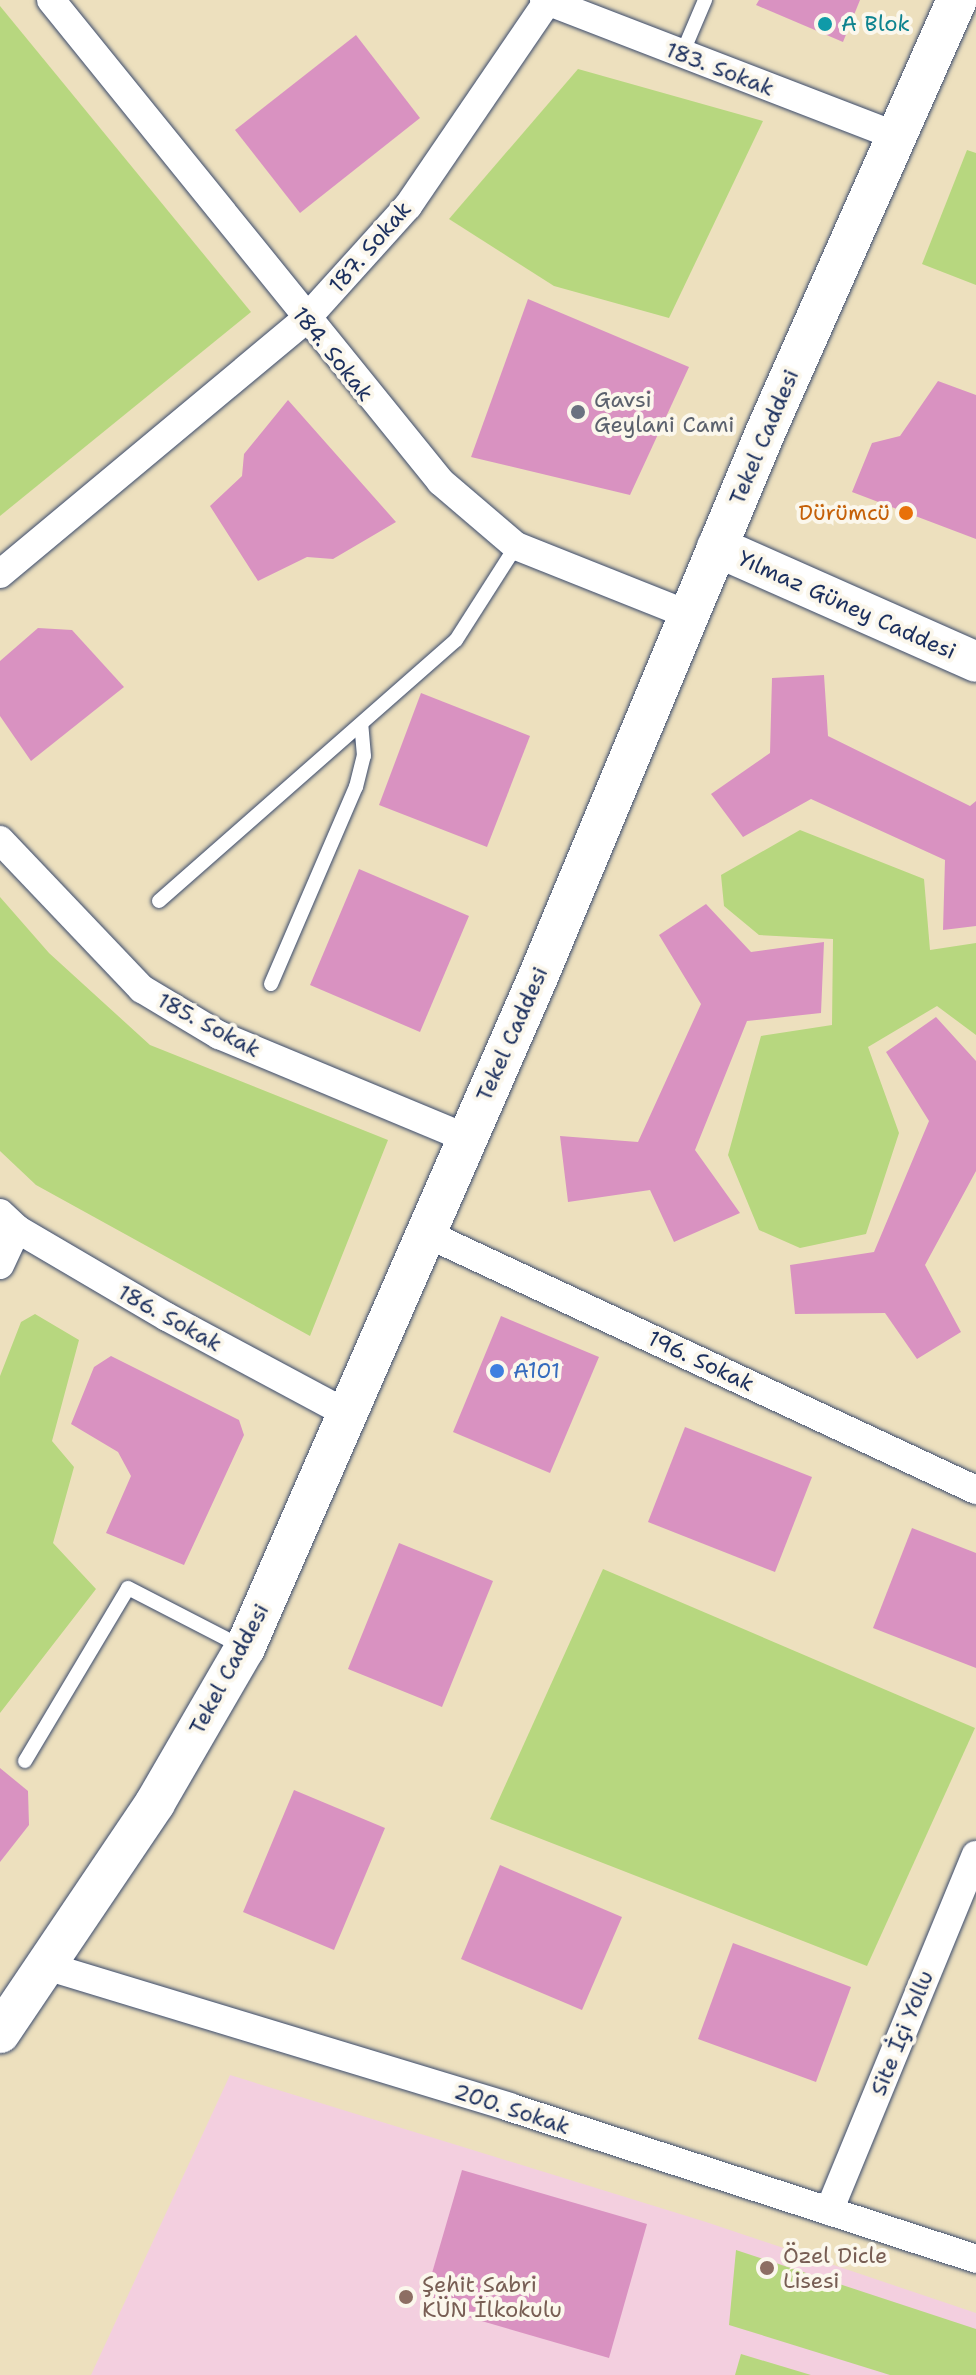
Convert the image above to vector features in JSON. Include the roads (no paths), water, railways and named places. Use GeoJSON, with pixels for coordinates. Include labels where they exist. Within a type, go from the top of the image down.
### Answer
{"type":"FeatureCollection","features":[{"type":"Feature","properties":{"kind":"street","name":"184. Sokak"},"geometry":{"type":"LineString","coordinates":[[51,0],[305,320],[441,482],[516,546],[689,615]]}},
{"type":"Feature","properties":{"kind":"street","name":"Tekel Caddesi"},"geometry":{"type":"LineString","coordinates":[[0,2033],[155,1803],[245,1648],[467,1138],[717,547],[957,0]]}},
{"type":"Feature","properties":{"kind":"street","name":"187. Sokak"},"geometry":{"type":"LineString","coordinates":[[0,574],[305,320],[408,206],[546,1]]}},
{"type":"Feature","properties":{"kind":"street","name":"183. Sokak"},"geometry":{"type":"LineString","coordinates":[[546,1],[897,136]]}},
{"type":"Feature","properties":{"kind":"street","name":"Yılmaz Güney Caddesi"},"geometry":{"type":"LineString","coordinates":[[717,547],[976,662]]}},
{"type":"Feature","properties":{"kind":"street","name":"185. Sokak"},"geometry":{"type":"LineString","coordinates":[[0,840],[142,989],[219,1035],[467,1138]]}},
{"type":"Feature","properties":{"kind":"street"},"geometry":{"type":"LineString","coordinates":[[0,1265],[8,1221]]}},
{"type":"Feature","properties":{"kind":"street","name":"186. Sokak"},"geometry":{"type":"LineString","coordinates":[[8,1221],[346,1413]]}},
{"type":"Feature","properties":{"kind":"street","name":"196. Sokak"},"geometry":{"type":"LineString","coordinates":[[425,1233],[976,1490]]}},
{"type":"Feature","properties":{"kind":"street","name":"Site İçi Yollu"},"geometry":{"type":"LineString","coordinates":[[829,2211],[976,1855]]}},
{"type":"Feature","properties":{"kind":"street","name":"200. Sokak"},"geometry":{"type":"LineString","coordinates":[[46,1966],[976,2259]]}},
{"type":"Feature","properties":{"kind":"lane"},"geometry":{"type":"LineString","coordinates":[[682,54],[705,0]]}},
{"type":"Feature","properties":{"kind":"lane"},"geometry":{"type":"LineString","coordinates":[[159,901],[456,640],[516,546]]}},
{"type":"Feature","properties":{"kind":"lane"},"geometry":{"type":"LineString","coordinates":[[271,984],[356,787],[364,756],[361,724]]}},
{"type":"Feature","properties":{"kind":"lane"},"geometry":{"type":"LineString","coordinates":[[25,1761],[128,1588],[245,1648]]}},
{"type":"Feature","properties":{"kind":"place","name":"A Blok"},"geometry":{"type":"Point","coordinates":[825,24]}},
{"type":"Feature","properties":{"kind":"place","name":"Gavsi Geylani Cami"},"geometry":{"type":"Point","coordinates":[578,412]}},
{"type":"Feature","properties":{"kind":"place","name":"Dürümcü"},"geometry":{"type":"Point","coordinates":[906,513]}},
{"type":"Feature","properties":{"kind":"place","name":"A101"},"geometry":{"type":"Point","coordinates":[497,1371]}},
{"type":"Feature","properties":{"kind":"place","name":"Özel Dicle Lisesi"},"geometry":{"type":"Point","coordinates":[767,2268]}},
{"type":"Feature","properties":{"kind":"place","name":"Şehit Sabri KÜN İlkokulu"},"geometry":{"type":"Point","coordinates":[406,2297]}}]}
